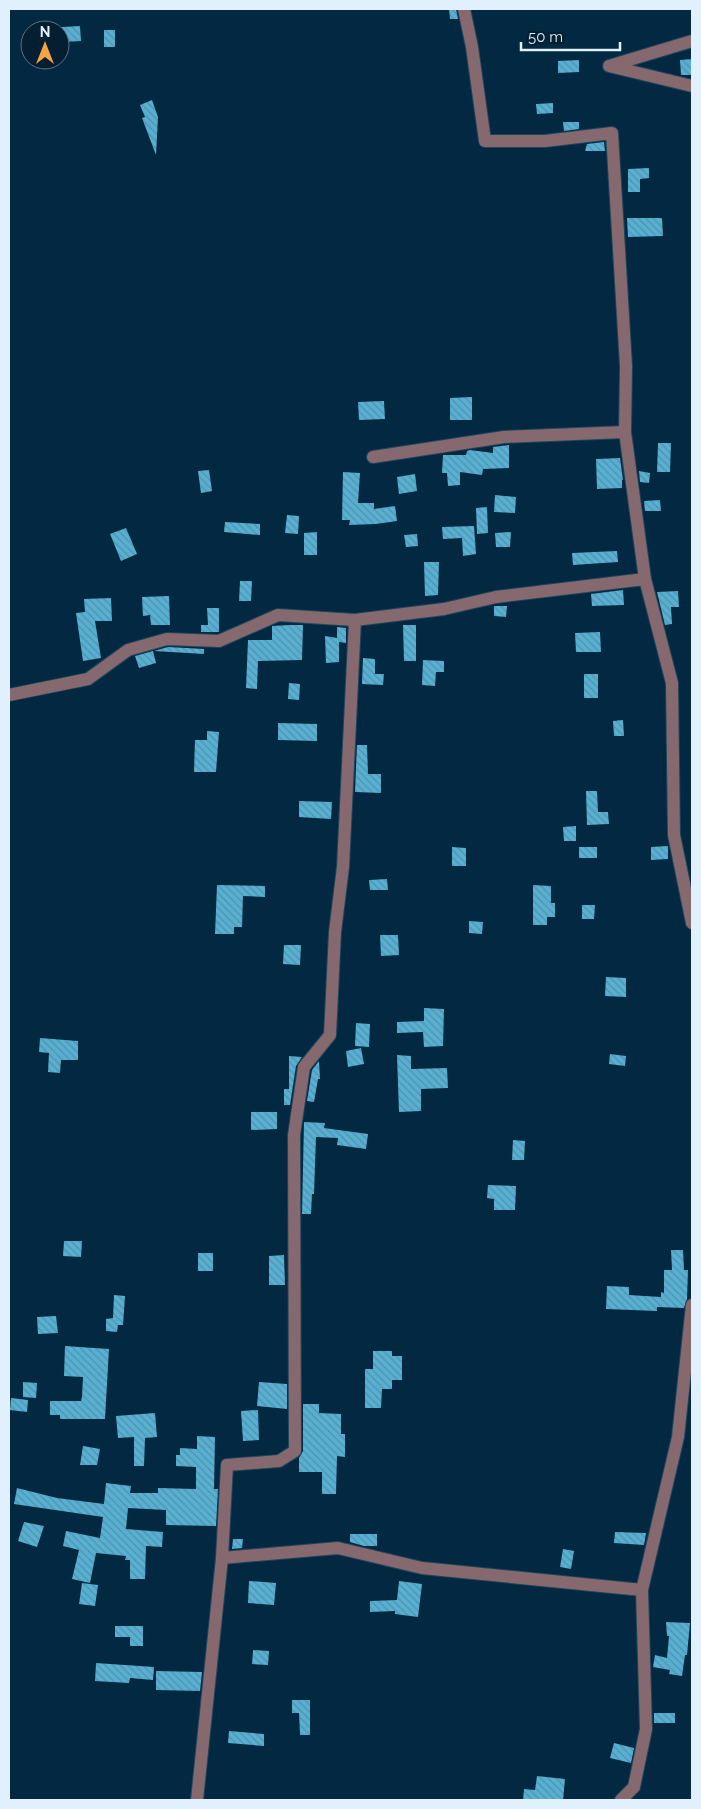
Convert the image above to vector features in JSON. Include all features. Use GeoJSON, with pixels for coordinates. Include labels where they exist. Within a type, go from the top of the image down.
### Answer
{"type":"FeatureCollection","features":[{"type":"Feature","properties":{"kind":"street"},"geometry":{"type":"LineString","coordinates":[[464,9],[472,47],[485,141],[545,141],[612,133],[626,366],[625,432],[645,578],[672,683],[674,835],[692,923]]}},
{"type":"Feature","properties":{"kind":"street"},"geometry":{"type":"LineString","coordinates":[[692,41],[609,66],[692,86]]}},
{"type":"Feature","properties":{"kind":"street"},"geometry":{"type":"LineString","coordinates":[[373,457],[504,437],[625,432]]}},
{"type":"Feature","properties":{"kind":"street"},"geometry":{"type":"LineString","coordinates":[[9,695],[88,679],[128,650],[167,639],[219,641],[278,615],[355,620],[444,609],[496,596],[645,578]]}},
{"type":"Feature","properties":{"kind":"street"},"geometry":{"type":"LineString","coordinates":[[197,1800],[222,1558],[227,1465],[280,1461],[295,1451],[294,1135],[304,1067],[330,1035],[335,932],[343,867],[355,620]]}},
{"type":"Feature","properties":{"kind":"street"},"geometry":{"type":"LineString","coordinates":[[621,1800],[634,1787],[646,1729],[642,1590],[678,1437],[692,1305]]}},
{"type":"Feature","properties":{"kind":"street"},"geometry":{"type":"LineString","coordinates":[[222,1558],[338,1548],[422,1568],[642,1590]]}},
{"type":"Feature","properties":{"kind":"building"},"geometry":{"type":"Polygon","coordinates":[[[449,9],[456,9],[458,19],[450,19],[449,9]]]}},
{"type":"Feature","properties":{"kind":"building"},"geometry":{"type":"Polygon","coordinates":[[[80,26],[81,41],[70,42],[70,27],[80,26]]]}},
{"type":"Feature","properties":{"kind":"building"},"geometry":{"type":"Polygon","coordinates":[[[104,30],[115,30],[115,47],[104,47],[104,30]]]}},
{"type":"Feature","properties":{"kind":"building"},"geometry":{"type":"Polygon","coordinates":[[[692,59],[692,75],[681,75],[680,60],[692,59]]]}},
{"type":"Feature","properties":{"kind":"building"},"geometry":{"type":"Polygon","coordinates":[[[579,60],[579,72],[558,73],[558,61],[579,60]]]}},
{"type":"Feature","properties":{"kind":"building"},"geometry":{"type":"Polygon","coordinates":[[[152,100],[158,117],[156,155],[142,118],[145,117],[140,105],[152,100]]]}},
{"type":"Feature","properties":{"kind":"building"},"geometry":{"type":"Polygon","coordinates":[[[553,103],[553,113],[537,114],[536,104],[553,103]]]}},
{"type":"Feature","properties":{"kind":"building"},"geometry":{"type":"Polygon","coordinates":[[[563,122],[579,122],[579,129],[564,131],[563,122]]]}},
{"type":"Feature","properties":{"kind":"building"},"geometry":{"type":"Polygon","coordinates":[[[604,142],[605,151],[585,151],[587,144],[604,142]]]}},
{"type":"Feature","properties":{"kind":"building"},"geometry":{"type":"Polygon","coordinates":[[[649,168],[649,178],[640,179],[640,192],[628,192],[628,169],[649,168]]]}},
{"type":"Feature","properties":{"kind":"building"},"geometry":{"type":"Polygon","coordinates":[[[627,218],[662,218],[663,236],[628,237],[627,218]]]}},
{"type":"Feature","properties":{"kind":"building"},"geometry":{"type":"Polygon","coordinates":[[[472,397],[472,420],[450,420],[450,398],[472,397]]]}},
{"type":"Feature","properties":{"kind":"building"},"geometry":{"type":"Polygon","coordinates":[[[384,401],[385,419],[359,420],[358,402],[384,401]]]}},
{"type":"Feature","properties":{"kind":"building"},"geometry":{"type":"Polygon","coordinates":[[[658,443],[671,443],[670,472],[657,472],[658,443]]]}},
{"type":"Feature","properties":{"kind":"building"},"geometry":{"type":"Polygon","coordinates":[[[509,445],[509,468],[483,469],[482,475],[460,472],[460,485],[448,486],[447,473],[442,473],[443,455],[466,455],[467,451],[470,450],[493,453],[493,447],[509,445]]]}},
{"type":"Feature","properties":{"kind":"building"},"geometry":{"type":"Polygon","coordinates":[[[620,458],[623,480],[622,488],[597,489],[596,459],[620,458]]]}},
{"type":"Feature","properties":{"kind":"building"},"geometry":{"type":"Polygon","coordinates":[[[209,470],[212,491],[201,493],[198,471],[209,470]]]}},
{"type":"Feature","properties":{"kind":"building"},"geometry":{"type":"Polygon","coordinates":[[[639,471],[650,473],[649,483],[640,482],[639,471]]]}},
{"type":"Feature","properties":{"kind":"building"},"geometry":{"type":"Polygon","coordinates":[[[343,472],[360,473],[358,503],[374,503],[374,509],[395,506],[397,521],[349,525],[350,520],[342,520],[343,472]]]}},
{"type":"Feature","properties":{"kind":"building"},"geometry":{"type":"Polygon","coordinates":[[[415,474],[417,491],[399,494],[397,477],[415,474]]]}},
{"type":"Feature","properties":{"kind":"building"},"geometry":{"type":"Polygon","coordinates":[[[495,495],[516,497],[515,513],[494,512],[495,495]]]}},
{"type":"Feature","properties":{"kind":"building"},"geometry":{"type":"Polygon","coordinates":[[[660,500],[661,511],[645,511],[644,501],[660,500]]]}},
{"type":"Feature","properties":{"kind":"building"},"geometry":{"type":"Polygon","coordinates":[[[487,507],[488,533],[477,534],[476,508],[487,507]]]}},
{"type":"Feature","properties":{"kind":"building"},"geometry":{"type":"Polygon","coordinates":[[[287,515],[299,516],[298,534],[285,533],[287,515]]]}},
{"type":"Feature","properties":{"kind":"building"},"geometry":{"type":"Polygon","coordinates":[[[225,522],[260,524],[260,535],[224,532],[225,522]]]}},
{"type":"Feature","properties":{"kind":"building"},"geometry":{"type":"Polygon","coordinates":[[[474,526],[476,554],[463,556],[462,538],[443,539],[442,527],[474,526]]]}},
{"type":"Feature","properties":{"kind":"building"},"geometry":{"type":"Polygon","coordinates":[[[126,528],[137,554],[121,561],[110,534],[126,528]]]}},
{"type":"Feature","properties":{"kind":"building"},"geometry":{"type":"Polygon","coordinates":[[[317,532],[317,555],[304,555],[304,533],[317,532]]]}},
{"type":"Feature","properties":{"kind":"building"},"geometry":{"type":"Polygon","coordinates":[[[511,532],[510,547],[496,547],[495,533],[511,532]]]}},
{"type":"Feature","properties":{"kind":"building"},"geometry":{"type":"Polygon","coordinates":[[[417,534],[418,546],[406,547],[404,535],[417,534]]]}},
{"type":"Feature","properties":{"kind":"building"},"geometry":{"type":"Polygon","coordinates":[[[617,551],[618,562],[573,565],[572,553],[617,551]]]}},
{"type":"Feature","properties":{"kind":"building"},"geometry":{"type":"Polygon","coordinates":[[[424,562],[439,562],[438,595],[425,596],[424,562]]]}},
{"type":"Feature","properties":{"kind":"building"},"geometry":{"type":"Polygon","coordinates":[[[240,581],[252,581],[251,601],[239,601],[240,581]]]}},
{"type":"Feature","properties":{"kind":"building"},"geometry":{"type":"Polygon","coordinates":[[[623,590],[624,605],[592,606],[591,594],[623,590]]]}},
{"type":"Feature","properties":{"kind":"building"},"geometry":{"type":"Polygon","coordinates":[[[678,591],[679,607],[671,607],[672,624],[665,625],[657,592],[678,591]]]}},
{"type":"Feature","properties":{"kind":"building"},"geometry":{"type":"Polygon","coordinates":[[[169,596],[170,625],[151,625],[150,615],[143,616],[142,597],[169,596]]]}},
{"type":"Feature","properties":{"kind":"building"},"geometry":{"type":"Polygon","coordinates":[[[111,598],[112,621],[95,621],[101,658],[83,661],[76,613],[85,612],[84,599],[111,598]]]}},
{"type":"Feature","properties":{"kind":"building"},"geometry":{"type":"Polygon","coordinates":[[[494,606],[507,606],[506,617],[494,616],[494,606]]]}},
{"type":"Feature","properties":{"kind":"building"},"geometry":{"type":"Polygon","coordinates":[[[207,608],[219,608],[219,632],[201,632],[201,625],[208,625],[207,608]]]}},
{"type":"Feature","properties":{"kind":"building"},"geometry":{"type":"Polygon","coordinates":[[[303,625],[302,660],[258,661],[257,689],[246,688],[248,640],[272,640],[272,626],[303,625]]]}},
{"type":"Feature","properties":{"kind":"building"},"geometry":{"type":"Polygon","coordinates":[[[403,625],[416,625],[416,661],[404,661],[403,625]]]}},
{"type":"Feature","properties":{"kind":"building"},"geometry":{"type":"Polygon","coordinates":[[[337,627],[346,628],[346,643],[339,642],[339,662],[326,663],[325,636],[337,638],[337,627]]]}},
{"type":"Feature","properties":{"kind":"building"},"geometry":{"type":"Polygon","coordinates":[[[600,632],[601,652],[576,652],[575,633],[600,632]]]}},
{"type":"Feature","properties":{"kind":"building"},"geometry":{"type":"Polygon","coordinates":[[[168,647],[204,649],[204,654],[154,651],[168,647]]]}},
{"type":"Feature","properties":{"kind":"building"},"geometry":{"type":"Polygon","coordinates":[[[153,651],[156,663],[139,668],[135,656],[153,651]]]}},
{"type":"Feature","properties":{"kind":"building"},"geometry":{"type":"Polygon","coordinates":[[[363,658],[375,659],[375,674],[384,674],[383,685],[362,684],[363,658]]]}},
{"type":"Feature","properties":{"kind":"building"},"geometry":{"type":"Polygon","coordinates":[[[423,660],[444,661],[444,672],[436,672],[435,686],[422,685],[423,660]]]}},
{"type":"Feature","properties":{"kind":"building"},"geometry":{"type":"Polygon","coordinates":[[[584,674],[598,674],[598,698],[584,698],[584,674]]]}},
{"type":"Feature","properties":{"kind":"building"},"geometry":{"type":"Polygon","coordinates":[[[289,683],[300,684],[299,700],[288,699],[289,683]]]}},
{"type":"Feature","properties":{"kind":"building"},"geometry":{"type":"Polygon","coordinates":[[[623,720],[624,736],[614,736],[613,721],[623,720]]]}},
{"type":"Feature","properties":{"kind":"building"},"geometry":{"type":"Polygon","coordinates":[[[278,723],[317,724],[317,741],[278,740],[278,723]]]}},
{"type":"Feature","properties":{"kind":"building"},"geometry":{"type":"Polygon","coordinates":[[[207,731],[219,732],[216,772],[194,772],[195,740],[207,740],[207,731]]]}},
{"type":"Feature","properties":{"kind":"building"},"geometry":{"type":"Polygon","coordinates":[[[357,745],[367,745],[368,774],[381,774],[381,793],[355,792],[357,745]]]}},
{"type":"Feature","properties":{"kind":"building"},"geometry":{"type":"Polygon","coordinates":[[[586,791],[597,791],[598,812],[608,812],[609,824],[587,825],[586,791]]]}},
{"type":"Feature","properties":{"kind":"building"},"geometry":{"type":"Polygon","coordinates":[[[299,801],[332,802],[331,819],[299,817],[299,801]]]}},
{"type":"Feature","properties":{"kind":"building"},"geometry":{"type":"Polygon","coordinates":[[[576,826],[576,841],[564,841],[563,827],[576,826]]]}},
{"type":"Feature","properties":{"kind":"building"},"geometry":{"type":"Polygon","coordinates":[[[668,846],[668,859],[651,860],[651,847],[668,846]]]}},
{"type":"Feature","properties":{"kind":"building"},"geometry":{"type":"Polygon","coordinates":[[[452,847],[466,848],[466,866],[452,866],[452,847]]]}},
{"type":"Feature","properties":{"kind":"building"},"geometry":{"type":"Polygon","coordinates":[[[579,847],[597,847],[597,858],[579,858],[579,847]]]}},
{"type":"Feature","properties":{"kind":"building"},"geometry":{"type":"Polygon","coordinates":[[[387,879],[388,890],[370,890],[369,880],[387,879]]]}},
{"type":"Feature","properties":{"kind":"building"},"geometry":{"type":"Polygon","coordinates":[[[217,885],[265,886],[265,897],[243,896],[242,927],[234,927],[234,934],[215,934],[217,885]]]}},
{"type":"Feature","properties":{"kind":"building"},"geometry":{"type":"Polygon","coordinates":[[[533,885],[551,886],[551,903],[555,903],[555,917],[547,917],[547,925],[533,925],[533,885]]]}},
{"type":"Feature","properties":{"kind":"building"},"geometry":{"type":"Polygon","coordinates":[[[582,905],[595,905],[594,919],[582,919],[582,905]]]}},
{"type":"Feature","properties":{"kind":"building"},"geometry":{"type":"Polygon","coordinates":[[[469,921],[483,922],[482,934],[469,933],[469,921]]]}},
{"type":"Feature","properties":{"kind":"building"},"geometry":{"type":"Polygon","coordinates":[[[380,935],[398,935],[399,955],[381,956],[380,935]]]}},
{"type":"Feature","properties":{"kind":"building"},"geometry":{"type":"Polygon","coordinates":[[[284,945],[301,945],[300,965],[283,964],[284,945]]]}},
{"type":"Feature","properties":{"kind":"building"},"geometry":{"type":"Polygon","coordinates":[[[606,977],[626,978],[626,997],[605,996],[606,977]]]}},
{"type":"Feature","properties":{"kind":"building"},"geometry":{"type":"Polygon","coordinates":[[[424,1008],[444,1009],[443,1046],[424,1047],[423,1032],[397,1033],[397,1022],[424,1021],[424,1008]]]}},
{"type":"Feature","properties":{"kind":"building"},"geometry":{"type":"Polygon","coordinates":[[[356,1023],[370,1024],[369,1047],[355,1046],[356,1023]]]}},
{"type":"Feature","properties":{"kind":"building"},"geometry":{"type":"Polygon","coordinates":[[[40,1038],[78,1041],[78,1060],[61,1060],[60,1073],[48,1072],[49,1053],[39,1052],[40,1038]]]}},
{"type":"Feature","properties":{"kind":"building"},"geometry":{"type":"Polygon","coordinates":[[[361,1048],[364,1064],[348,1067],[346,1051],[361,1048]]]}},
{"type":"Feature","properties":{"kind":"building"},"geometry":{"type":"Polygon","coordinates":[[[610,1054],[626,1056],[625,1066],[609,1064],[610,1054]]]}},
{"type":"Feature","properties":{"kind":"building"},"geometry":{"type":"Polygon","coordinates":[[[397,1055],[411,1056],[411,1069],[447,1068],[448,1088],[421,1089],[421,1111],[399,1112],[397,1055]]]}},
{"type":"Feature","properties":{"kind":"building"},"geometry":{"type":"Polygon","coordinates":[[[289,1056],[302,1057],[296,1066],[290,1105],[284,1105],[284,1089],[289,1089],[289,1056]]]}},
{"type":"Feature","properties":{"kind":"building"},"geometry":{"type":"Polygon","coordinates":[[[319,1061],[320,1079],[318,1079],[314,1102],[307,1101],[312,1070],[319,1061]]]}},
{"type":"Feature","properties":{"kind":"building"},"geometry":{"type":"Polygon","coordinates":[[[251,1112],[277,1112],[277,1129],[251,1130],[251,1112]]]}},
{"type":"Feature","properties":{"kind":"building"},"geometry":{"type":"Polygon","coordinates":[[[304,1122],[325,1123],[324,1128],[368,1134],[366,1149],[337,1145],[338,1138],[316,1137],[314,1194],[312,1194],[311,1214],[302,1214],[304,1122]]]}},
{"type":"Feature","properties":{"kind":"building"},"geometry":{"type":"Polygon","coordinates":[[[513,1140],[525,1141],[524,1160],[512,1160],[513,1140]]]}},
{"type":"Feature","properties":{"kind":"building"},"geometry":{"type":"Polygon","coordinates":[[[488,1185],[516,1186],[515,1210],[494,1210],[494,1199],[487,1198],[488,1185]]]}},
{"type":"Feature","properties":{"kind":"building"},"geometry":{"type":"Polygon","coordinates":[[[64,1241],[82,1241],[81,1257],[63,1256],[64,1241]]]}},
{"type":"Feature","properties":{"kind":"building"},"geometry":{"type":"Polygon","coordinates":[[[671,1250],[683,1250],[684,1270],[688,1270],[687,1299],[684,1308],[657,1307],[657,1311],[606,1309],[607,1286],[629,1287],[629,1295],[661,1297],[661,1292],[664,1293],[664,1270],[672,1270],[671,1250]]]}},
{"type":"Feature","properties":{"kind":"building"},"geometry":{"type":"Polygon","coordinates":[[[198,1253],[213,1253],[213,1271],[198,1271],[198,1253]]]}},
{"type":"Feature","properties":{"kind":"building"},"geometry":{"type":"Polygon","coordinates":[[[284,1255],[285,1285],[269,1285],[269,1256],[284,1255]]]}},
{"type":"Feature","properties":{"kind":"building"},"geometry":{"type":"Polygon","coordinates":[[[114,1295],[125,1296],[123,1325],[118,1325],[117,1332],[106,1331],[106,1319],[113,1318],[114,1295]]]}},
{"type":"Feature","properties":{"kind":"building"},"geometry":{"type":"Polygon","coordinates":[[[56,1316],[58,1333],[38,1334],[37,1317],[56,1316]]]}},
{"type":"Feature","properties":{"kind":"building"},"geometry":{"type":"Polygon","coordinates":[[[65,1346],[109,1349],[105,1419],[60,1419],[60,1415],[50,1415],[50,1401],[81,1401],[82,1397],[83,1377],[64,1376],[65,1346]]]}},
{"type":"Feature","properties":{"kind":"building"},"geometry":{"type":"Polygon","coordinates":[[[373,1351],[392,1351],[392,1356],[402,1356],[402,1380],[392,1380],[392,1389],[382,1389],[381,1408],[365,1408],[365,1369],[373,1369],[373,1351]]]}},
{"type":"Feature","properties":{"kind":"building"},"geometry":{"type":"Polygon","coordinates":[[[23,1382],[37,1383],[36,1398],[23,1397],[23,1382]]]}},
{"type":"Feature","properties":{"kind":"building"},"geometry":{"type":"Polygon","coordinates":[[[259,1382],[287,1384],[287,1409],[257,1406],[259,1382]]]}},
{"type":"Feature","properties":{"kind":"building"},"geometry":{"type":"Polygon","coordinates":[[[11,1398],[28,1400],[27,1412],[10,1410],[11,1398]]]}},
{"type":"Feature","properties":{"kind":"building"},"geometry":{"type":"Polygon","coordinates":[[[303,1404],[319,1404],[319,1413],[341,1414],[341,1434],[345,1434],[345,1457],[337,1456],[336,1494],[322,1494],[322,1472],[299,1472],[299,1458],[303,1451],[303,1404]]]}},
{"type":"Feature","properties":{"kind":"building"},"geometry":{"type":"Polygon","coordinates":[[[258,1410],[259,1440],[243,1441],[241,1411],[258,1410]]]}},
{"type":"Feature","properties":{"kind":"building"},"geometry":{"type":"Polygon","coordinates":[[[155,1413],[157,1437],[145,1438],[144,1466],[134,1466],[134,1437],[118,1438],[116,1416],[155,1413]]]}},
{"type":"Feature","properties":{"kind":"building"},"geometry":{"type":"Polygon","coordinates":[[[197,1436],[215,1437],[214,1489],[218,1489],[216,1526],[166,1525],[166,1510],[128,1508],[126,1529],[163,1532],[162,1547],[146,1546],[145,1579],[130,1579],[130,1560],[125,1560],[126,1556],[96,1553],[90,1583],[72,1579],[79,1550],[63,1546],[66,1531],[100,1538],[103,1517],[14,1504],[17,1488],[57,1498],[104,1504],[106,1483],[131,1486],[130,1493],[158,1493],[158,1488],[196,1489],[196,1467],[176,1466],[176,1455],[180,1455],[180,1448],[197,1449],[197,1436]]]}},
{"type":"Feature","properties":{"kind":"building"},"geometry":{"type":"Polygon","coordinates":[[[83,1446],[100,1449],[97,1465],[80,1465],[83,1446]]]}},
{"type":"Feature","properties":{"kind":"building"},"geometry":{"type":"Polygon","coordinates":[[[24,1522],[44,1526],[37,1547],[18,1541],[24,1522]]]}},
{"type":"Feature","properties":{"kind":"building"},"geometry":{"type":"Polygon","coordinates":[[[615,1532],[646,1533],[644,1545],[614,1543],[615,1532]]]}},
{"type":"Feature","properties":{"kind":"building"},"geometry":{"type":"Polygon","coordinates":[[[350,1534],[377,1534],[377,1546],[364,1546],[350,1542],[350,1534]]]}},
{"type":"Feature","properties":{"kind":"building"},"geometry":{"type":"Polygon","coordinates":[[[233,1539],[243,1539],[242,1548],[232,1549],[233,1539]]]}},
{"type":"Feature","properties":{"kind":"building"},"geometry":{"type":"Polygon","coordinates":[[[563,1549],[574,1551],[571,1569],[560,1567],[563,1549]]]}},
{"type":"Feature","properties":{"kind":"building"},"geometry":{"type":"Polygon","coordinates":[[[249,1581],[276,1583],[274,1605],[248,1603],[249,1581]]]}},
{"type":"Feature","properties":{"kind":"building"},"geometry":{"type":"Polygon","coordinates":[[[399,1581],[422,1584],[418,1617],[395,1614],[395,1611],[370,1612],[370,1601],[397,1600],[399,1581]]]}},
{"type":"Feature","properties":{"kind":"building"},"geometry":{"type":"Polygon","coordinates":[[[82,1583],[98,1585],[95,1606],[79,1604],[82,1583]]]}},
{"type":"Feature","properties":{"kind":"building"},"geometry":{"type":"Polygon","coordinates":[[[666,1622],[690,1623],[687,1655],[685,1655],[682,1676],[669,1674],[670,1670],[653,1667],[655,1655],[667,1658],[669,1636],[667,1636],[666,1622]]]}},
{"type":"Feature","properties":{"kind":"building"},"geometry":{"type":"Polygon","coordinates":[[[115,1626],[143,1626],[143,1646],[130,1646],[130,1637],[115,1637],[115,1626]]]}},
{"type":"Feature","properties":{"kind":"building"},"geometry":{"type":"Polygon","coordinates":[[[253,1650],[269,1651],[268,1665],[252,1664],[253,1650]]]}},
{"type":"Feature","properties":{"kind":"building"},"geometry":{"type":"Polygon","coordinates":[[[96,1663],[154,1667],[153,1680],[130,1678],[129,1683],[95,1681],[96,1663]]]}},
{"type":"Feature","properties":{"kind":"building"},"geometry":{"type":"Polygon","coordinates":[[[156,1671],[202,1672],[200,1691],[156,1690],[156,1671]]]}},
{"type":"Feature","properties":{"kind":"building"},"geometry":{"type":"Polygon","coordinates":[[[292,1700],[310,1700],[310,1735],[300,1735],[299,1713],[292,1713],[292,1700]]]}},
{"type":"Feature","properties":{"kind":"building"},"geometry":{"type":"Polygon","coordinates":[[[654,1713],[675,1713],[675,1723],[654,1723],[654,1713]]]}},
{"type":"Feature","properties":{"kind":"building"},"geometry":{"type":"Polygon","coordinates":[[[229,1731],[264,1734],[264,1746],[228,1743],[229,1731]]]}},
{"type":"Feature","properties":{"kind":"building"},"geometry":{"type":"Polygon","coordinates":[[[614,1743],[634,1748],[631,1763],[610,1758],[614,1743]]]}},
{"type":"Feature","properties":{"kind":"building"},"geometry":{"type":"Polygon","coordinates":[[[537,1776],[565,1779],[563,1800],[523,1800],[524,1789],[535,1790],[537,1776]]]}}]}
